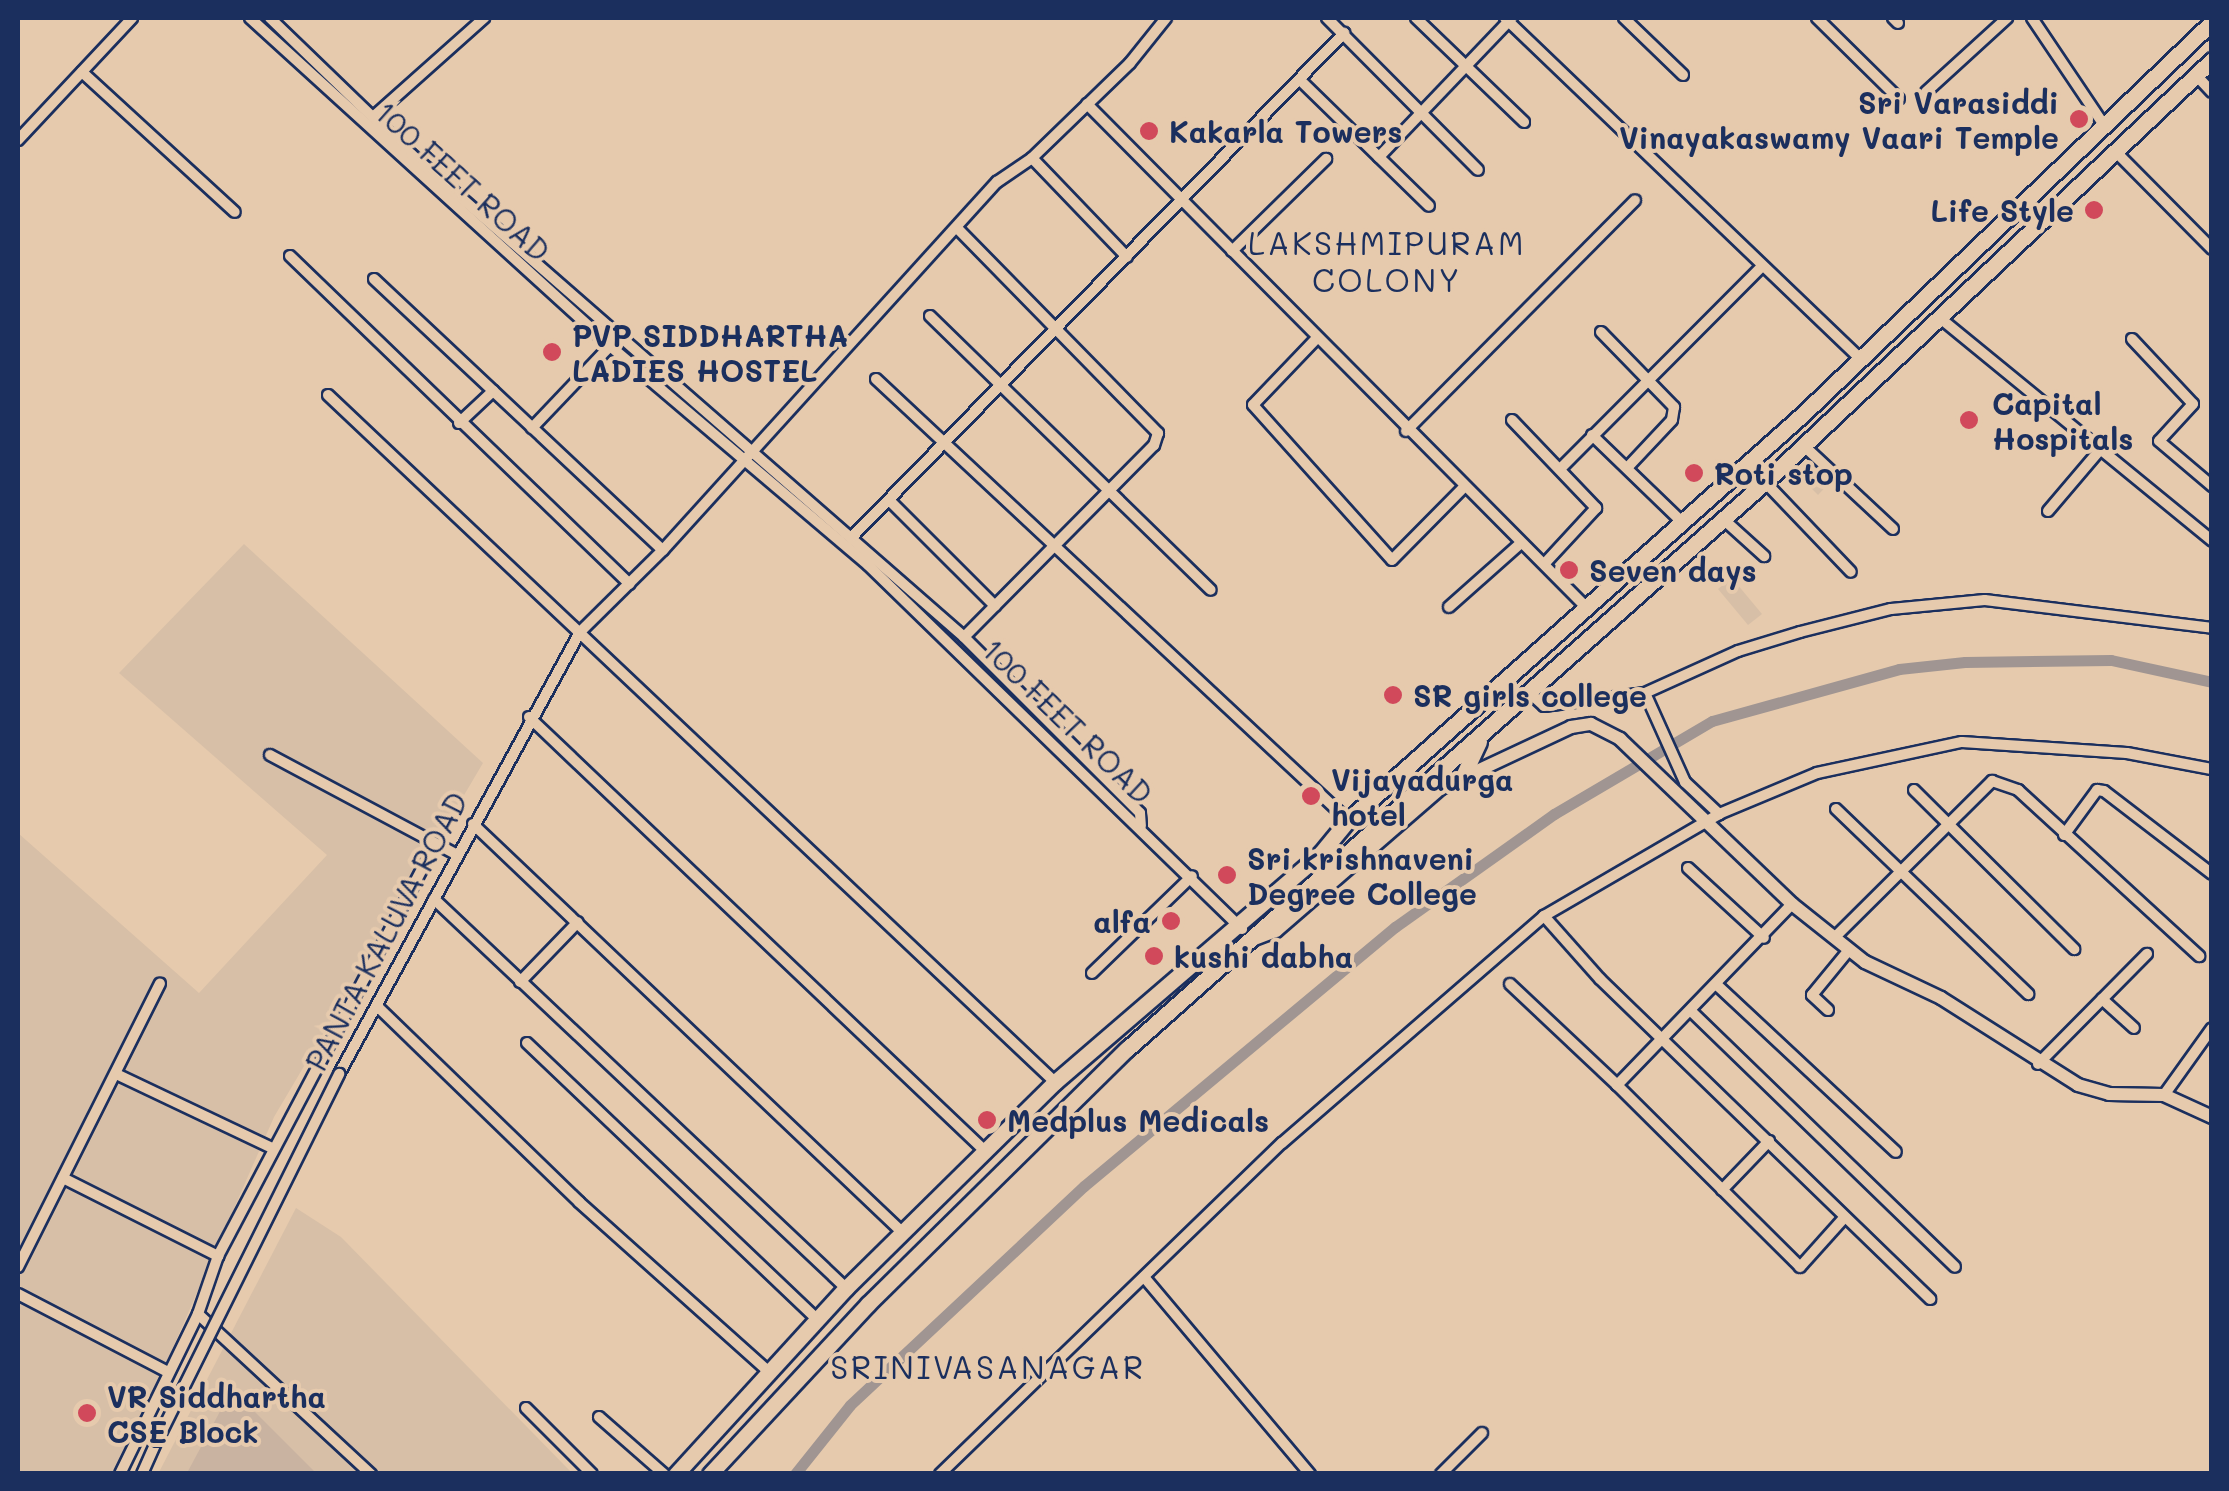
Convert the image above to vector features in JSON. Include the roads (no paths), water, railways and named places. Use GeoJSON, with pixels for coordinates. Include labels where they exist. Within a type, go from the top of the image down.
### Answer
{"type":"FeatureCollection","features":[{"type":"Feature","properties":{"kind":"highway"},"geometry":{"type":"LineString","coordinates":[[676,1474],[846,1288],[1055,1082],[1321,853],[1348,820],[1862,360],[2212,22]]}},
{"type":"Feature","properties":{"kind":"highway"},"geometry":{"type":"LineString","coordinates":[[710,1474],[880,1291],[1173,1009],[1765,482],[2212,60]]}},
{"type":"Feature","properties":{"kind":"highway"},"geometry":{"type":"LineString","coordinates":[[1463,776],[1492,727]]}},
{"type":"Feature","properties":{"kind":"highway"},"geometry":{"type":"LineString","coordinates":[[1159,989],[1173,1009]]}},
{"type":"Feature","properties":{"kind":"main road"},"geometry":{"type":"LineString","coordinates":[[1252,940],[1276,931],[1390,826],[1463,776],[1571,727],[1606,728],[1694,809],[1714,820],[1792,904],[1849,950],[1941,998],[2038,1064],[2093,1092],[2164,1095],[2212,1117]]}},
{"type":"Feature","properties":{"kind":"street"},"geometry":{"type":"LineString","coordinates":[[18,140],[132,18]]}},
{"type":"Feature","properties":{"kind":"street","name":"100 FEET ROAD"},"geometry":{"type":"LineString","coordinates":[[250,18],[610,346],[868,565],[1141,826]]}},
{"type":"Feature","properties":{"kind":"street","name":"100 FEET ROAD"},"geometry":{"type":"LineString","coordinates":[[270,18],[373,117],[854,536],[964,637],[1140,814],[1141,826]]}},
{"type":"Feature","properties":{"kind":"street"},"geometry":{"type":"LineString","coordinates":[[373,117],[484,18]]}},
{"type":"Feature","properties":{"kind":"street","name":"PANTA KALUVA ROAD"},"geometry":{"type":"LineString","coordinates":[[142,1474],[339,1074],[380,1008],[529,717],[580,632],[663,550],[750,448],[958,229],[997,182],[1032,158],[1088,104],[1166,18]]}},
{"type":"Feature","properties":{"kind":"street"},"geometry":{"type":"LineString","coordinates":[[1327,18],[1478,170]]}},
{"type":"Feature","properties":{"kind":"street"},"geometry":{"type":"LineString","coordinates":[[1416,18],[1524,122]]}},
{"type":"Feature","properties":{"kind":"street"},"geometry":{"type":"LineString","coordinates":[[1624,18],[1684,75]]}},
{"type":"Feature","properties":{"kind":"street"},"geometry":{"type":"LineString","coordinates":[[1817,18],[1899,99]]}},
{"type":"Feature","properties":{"kind":"street"},"geometry":{"type":"LineString","coordinates":[[1926,92],[2007,18]]}},
{"type":"Feature","properties":{"kind":"street"},"geometry":{"type":"LineString","coordinates":[[2032,18],[2104,125]]}},
{"type":"Feature","properties":{"kind":"street"},"geometry":{"type":"LineString","coordinates":[[1378,156],[1509,19],[1760,267],[1862,360]]}},
{"type":"Feature","properties":{"kind":"street"},"geometry":{"type":"LineString","coordinates":[[854,536],[1344,33]]}},
{"type":"Feature","properties":{"kind":"street"},"geometry":{"type":"LineString","coordinates":[[82,72],[235,212]]}},
{"type":"Feature","properties":{"kind":"street"},"geometry":{"type":"LineString","coordinates":[[2196,75],[2212,92]]}},
{"type":"Feature","properties":{"kind":"street"},"geometry":{"type":"LineString","coordinates":[[1300,80],[1429,206]]}},
{"type":"Feature","properties":{"kind":"street"},"geometry":{"type":"LineString","coordinates":[[1088,104],[1406,431],[1587,608]]}},
{"type":"Feature","properties":{"kind":"street"},"geometry":{"type":"LineString","coordinates":[[2116,151],[2212,249]]}},
{"type":"Feature","properties":{"kind":"street"},"geometry":{"type":"LineString","coordinates":[[1032,158],[1127,257]]}},
{"type":"Feature","properties":{"kind":"street"},"geometry":{"type":"LineString","coordinates":[[1232,251],[1326,159]]}},
{"type":"Feature","properties":{"kind":"street"},"geometry":{"type":"LineString","coordinates":[[1406,431],[1634,200]]}},
{"type":"Feature","properties":{"kind":"street"},"geometry":{"type":"LineString","coordinates":[[958,229],[1057,325],[1158,433],[1154,445],[964,637]]}},
{"type":"Feature","properties":{"kind":"street"},"geometry":{"type":"LineString","coordinates":[[290,256],[630,584]]}},
{"type":"Feature","properties":{"kind":"street"},"geometry":{"type":"LineString","coordinates":[[1562,467],[1648,375],[1760,267]]}},
{"type":"Feature","properties":{"kind":"street"},"geometry":{"type":"LineString","coordinates":[[374,279],[663,550]]}},
{"type":"Feature","properties":{"kind":"street"},"geometry":{"type":"LineString","coordinates":[[930,316],[1111,488],[1211,590]]}},
{"type":"Feature","properties":{"kind":"street"},"geometry":{"type":"LineString","coordinates":[[1940,318],[2212,541]]}},
{"type":"Feature","properties":{"kind":"street"},"geometry":{"type":"LineString","coordinates":[[1600,332],[1671,398],[1674,415],[1627,468]]}},
{"type":"Feature","properties":{"kind":"street"},"geometry":{"type":"LineString","coordinates":[[1316,338],[1254,406],[1392,560],[1464,487]]}},
{"type":"Feature","properties":{"kind":"street"},"geometry":{"type":"LineString","coordinates":[[2132,339],[2193,404],[2159,441],[2212,486]]}},
{"type":"Feature","properties":{"kind":"street"},"geometry":{"type":"LineString","coordinates":[[532,428],[610,346]]}},
{"type":"Feature","properties":{"kind":"street"},"geometry":{"type":"LineString","coordinates":[[876,380],[1348,820]]}},
{"type":"Feature","properties":{"kind":"street"},"geometry":{"type":"LineString","coordinates":[[459,423],[493,391]]}},
{"type":"Feature","properties":{"kind":"street"},"geometry":{"type":"LineString","coordinates":[[328,396],[1055,1082]]}},
{"type":"Feature","properties":{"kind":"street"},"geometry":{"type":"LineString","coordinates":[[1512,420],[1562,467],[1596,508],[1544,564]]}},
{"type":"Feature","properties":{"kind":"street"},"geometry":{"type":"LineString","coordinates":[[1592,435],[1682,522]]}},
{"type":"Feature","properties":{"kind":"street"},"geometry":{"type":"LineString","coordinates":[[1803,445],[1892,529]]}},
{"type":"Feature","properties":{"kind":"street"},"geometry":{"type":"LineString","coordinates":[[2048,511],[2099,451]]}},
{"type":"Feature","properties":{"kind":"street"},"geometry":{"type":"LineString","coordinates":[[1765,482],[1851,572]]}},
{"type":"Feature","properties":{"kind":"street"},"geometry":{"type":"LineString","coordinates":[[889,500],[995,606]]}},
{"type":"Feature","properties":{"kind":"street"},"geometry":{"type":"LineString","coordinates":[[1722,518],[1764,556]]}},
{"type":"Feature","properties":{"kind":"street"},"geometry":{"type":"LineString","coordinates":[[1449,606],[1520,544]]}},
{"type":"Feature","properties":{"kind":"street"},"geometry":{"type":"LineString","coordinates":[[1530,694],[1544,706],[1645,693],[1738,650],[1890,610],[2007,600],[2212,628]]}},
{"type":"Feature","properties":{"kind":"street"},"geometry":{"type":"LineString","coordinates":[[1645,693],[1685,782],[1714,820]]}},
{"type":"Feature","properties":{"kind":"street"},"geometry":{"type":"LineString","coordinates":[[529,717],[985,1150]]}},
{"type":"Feature","properties":{"kind":"street"},"geometry":{"type":"LineString","coordinates":[[940,1474],[1282,1144],[1544,916],[1714,820],[1817,772],[1962,742],[2127,754],[2212,769]]}},
{"type":"Feature","properties":{"kind":"street"},"geometry":{"type":"LineString","coordinates":[[270,755],[456,855]]}},
{"type":"Feature","properties":{"kind":"street"},"geometry":{"type":"LineString","coordinates":[[1834,938],[1898,868],[1992,781],[2018,790],[2199,956]]}},
{"type":"Feature","properties":{"kind":"street"},"geometry":{"type":"LineString","coordinates":[[1914,790],[2074,949]]}},
{"type":"Feature","properties":{"kind":"street"},"geometry":{"type":"LineString","coordinates":[[2064,835],[2091,796],[2104,790],[2212,874]]}},
{"type":"Feature","properties":{"kind":"street"},"geometry":{"type":"LineString","coordinates":[[1836,809],[2028,994]]}},
{"type":"Feature","properties":{"kind":"street"},"geometry":{"type":"LineString","coordinates":[[473,824],[902,1233]]}},
{"type":"Feature","properties":{"kind":"street"},"geometry":{"type":"LineString","coordinates":[[1141,826],[1252,940]]}},
{"type":"Feature","properties":{"kind":"street"},"geometry":{"type":"LineString","coordinates":[[120,1474],[198,1314],[218,1256],[272,1148],[435,844]]}},
{"type":"Feature","properties":{"kind":"street"},"geometry":{"type":"LineString","coordinates":[[1688,868],[1764,938]]}},
{"type":"Feature","properties":{"kind":"street"},"geometry":{"type":"LineString","coordinates":[[1092,972],[1192,876]]}},
{"type":"Feature","properties":{"kind":"street"},"geometry":{"type":"LineString","coordinates":[[434,899],[846,1288]]}},
{"type":"Feature","properties":{"kind":"street"},"geometry":{"type":"LineString","coordinates":[[1617,1085],[1718,986],[1792,904]]}},
{"type":"Feature","properties":{"kind":"street"},"geometry":{"type":"LineString","coordinates":[[1544,916],[1843,1219],[1930,1299]]}},
{"type":"Feature","properties":{"kind":"street"},"geometry":{"type":"LineString","coordinates":[[520,982],[578,922]]}},
{"type":"Feature","properties":{"kind":"street"},"geometry":{"type":"LineString","coordinates":[[1828,1010],[1812,996],[1849,950]]}},
{"type":"Feature","properties":{"kind":"street"},"geometry":{"type":"LineString","coordinates":[[2038,1064],[2146,954]]}},
{"type":"Feature","properties":{"kind":"street"},"geometry":{"type":"LineString","coordinates":[[18,1267],[160,984]]}},
{"type":"Feature","properties":{"kind":"street"},"geometry":{"type":"LineString","coordinates":[[1510,984],[1800,1267],[1843,1219]]}},
{"type":"Feature","properties":{"kind":"street"},"geometry":{"type":"LineString","coordinates":[[1718,986],[1896,1152]]}},
{"type":"Feature","properties":{"kind":"street"},"geometry":{"type":"LineString","coordinates":[[2102,998],[2134,1028]]}},
{"type":"Feature","properties":{"kind":"street"},"geometry":{"type":"LineString","coordinates":[[380,1008],[579,1202],[769,1372]]}},
{"type":"Feature","properties":{"kind":"street"},"geometry":{"type":"LineString","coordinates":[[1692,1012],[1955,1267]]}},
{"type":"Feature","properties":{"kind":"street"},"geometry":{"type":"LineString","coordinates":[[2164,1095],[2212,1028]]}},
{"type":"Feature","properties":{"kind":"street"},"geometry":{"type":"LineString","coordinates":[[527,1042],[817,1319]]}},
{"type":"Feature","properties":{"kind":"street"},"geometry":{"type":"LineString","coordinates":[[116,1074],[272,1148]]}},
{"type":"Feature","properties":{"kind":"street"},"geometry":{"type":"LineString","coordinates":[[1722,1190],[1768,1141]]}},
{"type":"Feature","properties":{"kind":"street"},"geometry":{"type":"LineString","coordinates":[[64,1178],[218,1256]]}},
{"type":"Feature","properties":{"kind":"street"},"geometry":{"type":"LineString","coordinates":[[1144,1277],[1310,1474]]}},
{"type":"Feature","properties":{"kind":"street"},"geometry":{"type":"LineString","coordinates":[[18,1294],[168,1372]]}},
{"type":"Feature","properties":{"kind":"street"},"geometry":{"type":"LineString","coordinates":[[198,1314],[370,1474]]}},
{"type":"Feature","properties":{"kind":"street"},"geometry":{"type":"LineString","coordinates":[[526,1408],[592,1474]]}},
{"type":"Feature","properties":{"kind":"street"},"geometry":{"type":"LineString","coordinates":[[599,1417],[664,1474]]}},
{"type":"Feature","properties":{"kind":"street"},"geometry":{"type":"LineString","coordinates":[[1441,1474],[1482,1433]]}},
{"type":"Feature","properties":{"kind":"waterway"},"geometry":{"type":"LineString","coordinates":[[795,1474],[850,1405],[1084,1186],[1395,927],[1554,814],[1712,721],[1899,669],[1965,662],[2111,660],[2212,682]]}},
{"type":"Feature","properties":{"kind":"place","name":"Sri Varasiddi Vinayakaswamy Vaari Temple"},"geometry":{"type":"Point","coordinates":[2079,119]}},
{"type":"Feature","properties":{"kind":"place","name":"Kakarla Towers"},"geometry":{"type":"Point","coordinates":[1149,131]}},
{"type":"Feature","properties":{"kind":"place","name":"Life Style"},"geometry":{"type":"Point","coordinates":[2094,210]}},
{"type":"Feature","properties":{"kind":"place","name":"PVP SIDDHARTHA LADIES HOSTEL"},"geometry":{"type":"Point","coordinates":[552,352]}},
{"type":"Feature","properties":{"kind":"place","name":"Capital Hospitals"},"geometry":{"type":"Point","coordinates":[1969,420]}},
{"type":"Feature","properties":{"kind":"place","name":"Roti stop"},"geometry":{"type":"Point","coordinates":[1694,473]}},
{"type":"Feature","properties":{"kind":"place","name":"Seven days"},"geometry":{"type":"Point","coordinates":[1569,570]}},
{"type":"Feature","properties":{"kind":"place","name":"SR girls college"},"geometry":{"type":"Point","coordinates":[1393,695]}},
{"type":"Feature","properties":{"kind":"place","name":"Vijayadurga hotel"},"geometry":{"type":"Point","coordinates":[1311,796]}},
{"type":"Feature","properties":{"kind":"place","name":"Sri krishnaveni Degree College"},"geometry":{"type":"Point","coordinates":[1227,875]}},
{"type":"Feature","properties":{"kind":"place","name":"alfa"},"geometry":{"type":"Point","coordinates":[1171,921]}},
{"type":"Feature","properties":{"kind":"place","name":"kushi dabha"},"geometry":{"type":"Point","coordinates":[1154,956]}},
{"type":"Feature","properties":{"kind":"place","name":"Medplus Medicals"},"geometry":{"type":"Point","coordinates":[987,1120]}},
{"type":"Feature","properties":{"kind":"place","name":"VR Siddhartha CSE Block"},"geometry":{"type":"Point","coordinates":[87,1413]}},
{"type":"Feature","properties":{"kind":"district","name":"LAKSHMIPURAM COLONY"},"geometry":{"type":"Point","coordinates":[1387,262]}},
{"type":"Feature","properties":{"kind":"district","name":"SRINIVASANAGAR"},"geometry":{"type":"Point","coordinates":[988,1366]}}]}
